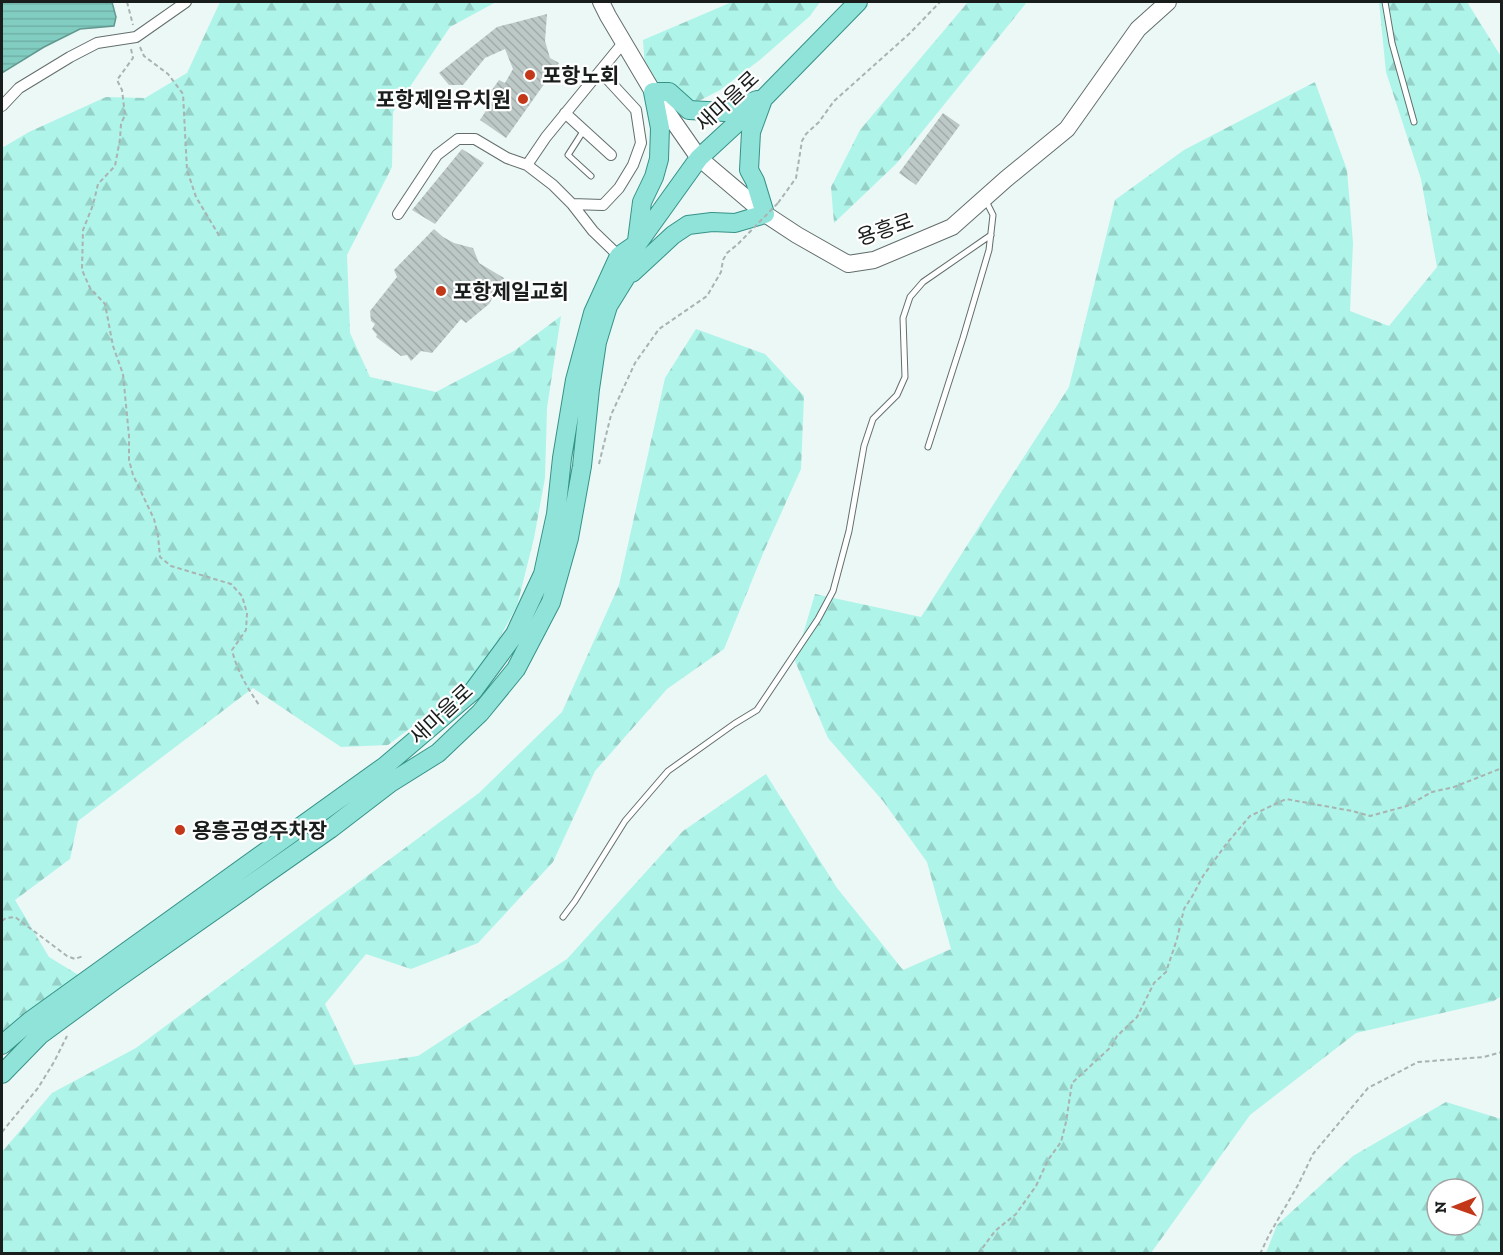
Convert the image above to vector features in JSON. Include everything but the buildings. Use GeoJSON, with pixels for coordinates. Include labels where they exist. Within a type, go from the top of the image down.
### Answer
{"type":"FeatureCollection","features":[{"type":"Feature","properties":{"kind":"main road","name":"새마을로"},"geometry":{"type":"LineString","coordinates":[[2,1046],[30,1021],[385,765],[473,691],[515,634],[543,574],[556,514],[562,458],[575,380],[592,313],[619,256],[638,243],[699,158],[764,98],[858,2]]}},
{"type":"Feature","properties":{"kind":"main road"},"geometry":{"type":"LineString","coordinates":[[638,243],[642,202],[660,159],[660,128],[653,92],[669,92],[689,111],[725,112],[764,98]]}},
{"type":"Feature","properties":{"kind":"main road"},"geometry":{"type":"LineString","coordinates":[[626,278],[673,235],[688,225],[712,222],[735,223],[772,209],[750,170],[751,132],[764,98]]}},
{"type":"Feature","properties":{"kind":"main road","name":"새마을로"},"geometry":{"type":"LineString","coordinates":[[2,1074],[40,1035],[330,829],[390,783],[438,753],[480,713],[516,669],[551,602],[569,538],[582,466],[597,342],[608,306],[634,264],[638,243]]}},
{"type":"Feature","properties":{"kind":"street"},"geometry":{"type":"LineString","coordinates":[[2,106],[19,88],[70,57],[97,43],[134,38],[186,2]]}},
{"type":"Feature","properties":{"kind":"street","name":"용흥로"},"geometry":{"type":"LineString","coordinates":[[602,2],[623,43],[653,92],[699,158],[772,209],[797,235],[848,264],[874,260],[952,227],[1067,129],[1138,29],[1168,2]]}},
{"type":"Feature","properties":{"kind":"street"},"geometry":{"type":"LineString","coordinates":[[527,165],[546,137],[623,43]]}},
{"type":"Feature","properties":{"kind":"street"},"geometry":{"type":"LineString","coordinates":[[572,204],[603,205],[619,188],[633,165],[641,143],[636,110],[600,71]]}},
{"type":"Feature","properties":{"kind":"street"},"geometry":{"type":"LineString","coordinates":[[565,113],[611,155]]}},
{"type":"Feature","properties":{"kind":"street"},"geometry":{"type":"LineString","coordinates":[[398,214],[437,155],[458,139],[475,140],[507,158],[527,165],[553,184],[593,231],[619,256]]}},
{"type":"Feature","properties":{"kind":"lane"},"geometry":{"type":"LineString","coordinates":[[1385,2],[1392,44],[1414,122]]}},
{"type":"Feature","properties":{"kind":"lane"},"geometry":{"type":"LineString","coordinates":[[584,130],[568,155],[591,176]]}},
{"type":"Feature","properties":{"kind":"lane"},"geometry":{"type":"LineString","coordinates":[[928,447],[989,250],[993,215],[985,198]]}},
{"type":"Feature","properties":{"kind":"lane"},"geometry":{"type":"LineString","coordinates":[[563,917],[625,820],[668,771],[757,710],[818,619],[833,591],[844,551],[864,446],[873,419],[897,395],[905,377],[903,318],[910,297],[923,282],[991,235]]}},
{"type":"Feature","properties":{"kind":"path"},"geometry":{"type":"LineString","coordinates":[[126,2],[134,38],[144,56],[168,74],[183,94],[187,170],[196,196],[220,237]]}},
{"type":"Feature","properties":{"kind":"path"},"geometry":{"type":"LineString","coordinates":[[597,473],[611,416],[635,363],[659,328],[707,296],[721,272],[727,253],[772,209],[796,178],[802,141],[834,101],[910,33],[940,2]]}},
{"type":"Feature","properties":{"kind":"path"},"geometry":{"type":"LineString","coordinates":[[134,38],[130,48],[133,58],[117,80],[122,90],[125,115],[121,124],[115,166],[98,184],[83,230],[82,270],[90,288],[105,304],[113,346],[123,374],[129,460],[133,475],[154,519],[160,557],[171,566],[231,584],[242,596],[247,613],[246,630],[232,650],[235,664],[259,705]]}},
{"type":"Feature","properties":{"kind":"path"},"geometry":{"type":"LineString","coordinates":[[978,1254],[995,1231],[1016,1214],[1036,1186],[1048,1160],[1061,1142],[1072,1083],[1112,1046],[1117,1036],[1137,1017],[1154,983],[1166,972],[1184,909],[1203,876],[1250,816],[1286,800],[1370,816],[1407,806],[1432,792],[1455,787],[1502,768]]}},
{"type":"Feature","properties":{"kind":"path"},"geometry":{"type":"LineString","coordinates":[[2,921],[15,917],[67,956],[75,959],[83,956]]}},
{"type":"Feature","properties":{"kind":"path"},"geometry":{"type":"LineString","coordinates":[[2,1132],[38,1088],[67,1035]]}},
{"type":"Feature","properties":{"kind":"path"},"geometry":{"type":"LineString","coordinates":[[1260,1254],[1313,1154],[1368,1088],[1418,1062],[1485,1058],[1502,1052]]}},
{"type":"Feature","properties":{"kind":"green space"},"geometry":{"type":"Polygon","coordinates":[[[220,2],[496,2],[450,27],[393,112],[392,167],[347,255],[350,333],[370,377],[436,392],[514,351],[561,316],[547,408],[545,478],[534,538],[517,606],[481,671],[463,690],[388,745],[341,747],[253,688],[78,821],[70,859],[15,900],[49,957],[80,976],[2,1035],[2,148],[29,132],[106,97],[145,98],[187,73],[220,2]]]}},
{"type":"Feature","properties":{"kind":"green space"},"geometry":{"type":"Polygon","coordinates":[[[732,2],[820,2],[810,16],[761,59],[720,90],[672,115],[646,83],[643,40],[732,2]]]}},
{"type":"Feature","properties":{"kind":"green space"},"geometry":{"type":"Polygon","coordinates":[[[968,2],[1027,2],[896,164],[834,223],[831,187],[860,130],[968,2]]]}},
{"type":"Feature","properties":{"kind":"green space"},"geometry":{"type":"Polygon","coordinates":[[[1379,2],[1467,2],[1502,58],[1501,996],[1494,1001],[1356,1033],[1250,1115],[1151,1253],[2,1254],[2,1152],[52,1093],[136,1048],[479,793],[562,712],[619,585],[665,378],[696,329],[765,354],[804,396],[801,469],[724,649],[667,689],[595,771],[553,862],[478,943],[411,969],[366,954],[325,1004],[354,1065],[418,1056],[567,959],[683,831],[766,774],[837,888],[903,970],[951,949],[927,862],[883,801],[828,738],[795,661],[815,594],[921,617],[1069,387],[1115,200],[1184,150],[1315,82],[1347,170],[1353,243],[1350,311],[1389,326],[1437,267],[1421,179],[1386,72],[1379,2]]]}},
{"type":"Feature","properties":{"kind":"green space"},"geometry":{"type":"Polygon","coordinates":[[[1446,1102],[1501,1119],[1501,1253],[1266,1253],[1277,1225],[1353,1156],[1446,1102]]]}},
{"type":"Feature","properties":{"kind":"shaded area"},"geometry":{"type":"Polygon","coordinates":[[[2,2],[112,2],[116,17],[114,26],[80,29],[44,47],[2,73],[2,2]]]}},
{"type":"Feature","properties":{"kind":"place","name":"포항노회"},"geometry":{"type":"Point","coordinates":[530,75]}},
{"type":"Feature","properties":{"kind":"place","name":"포항제일유치원"},"geometry":{"type":"Point","coordinates":[523,99]}},
{"type":"Feature","properties":{"kind":"place","name":"포항제일교회"},"geometry":{"type":"Point","coordinates":[441,291]}},
{"type":"Feature","properties":{"kind":"place","name":"용흥공영주차장"},"geometry":{"type":"Point","coordinates":[180,830]}}]}
